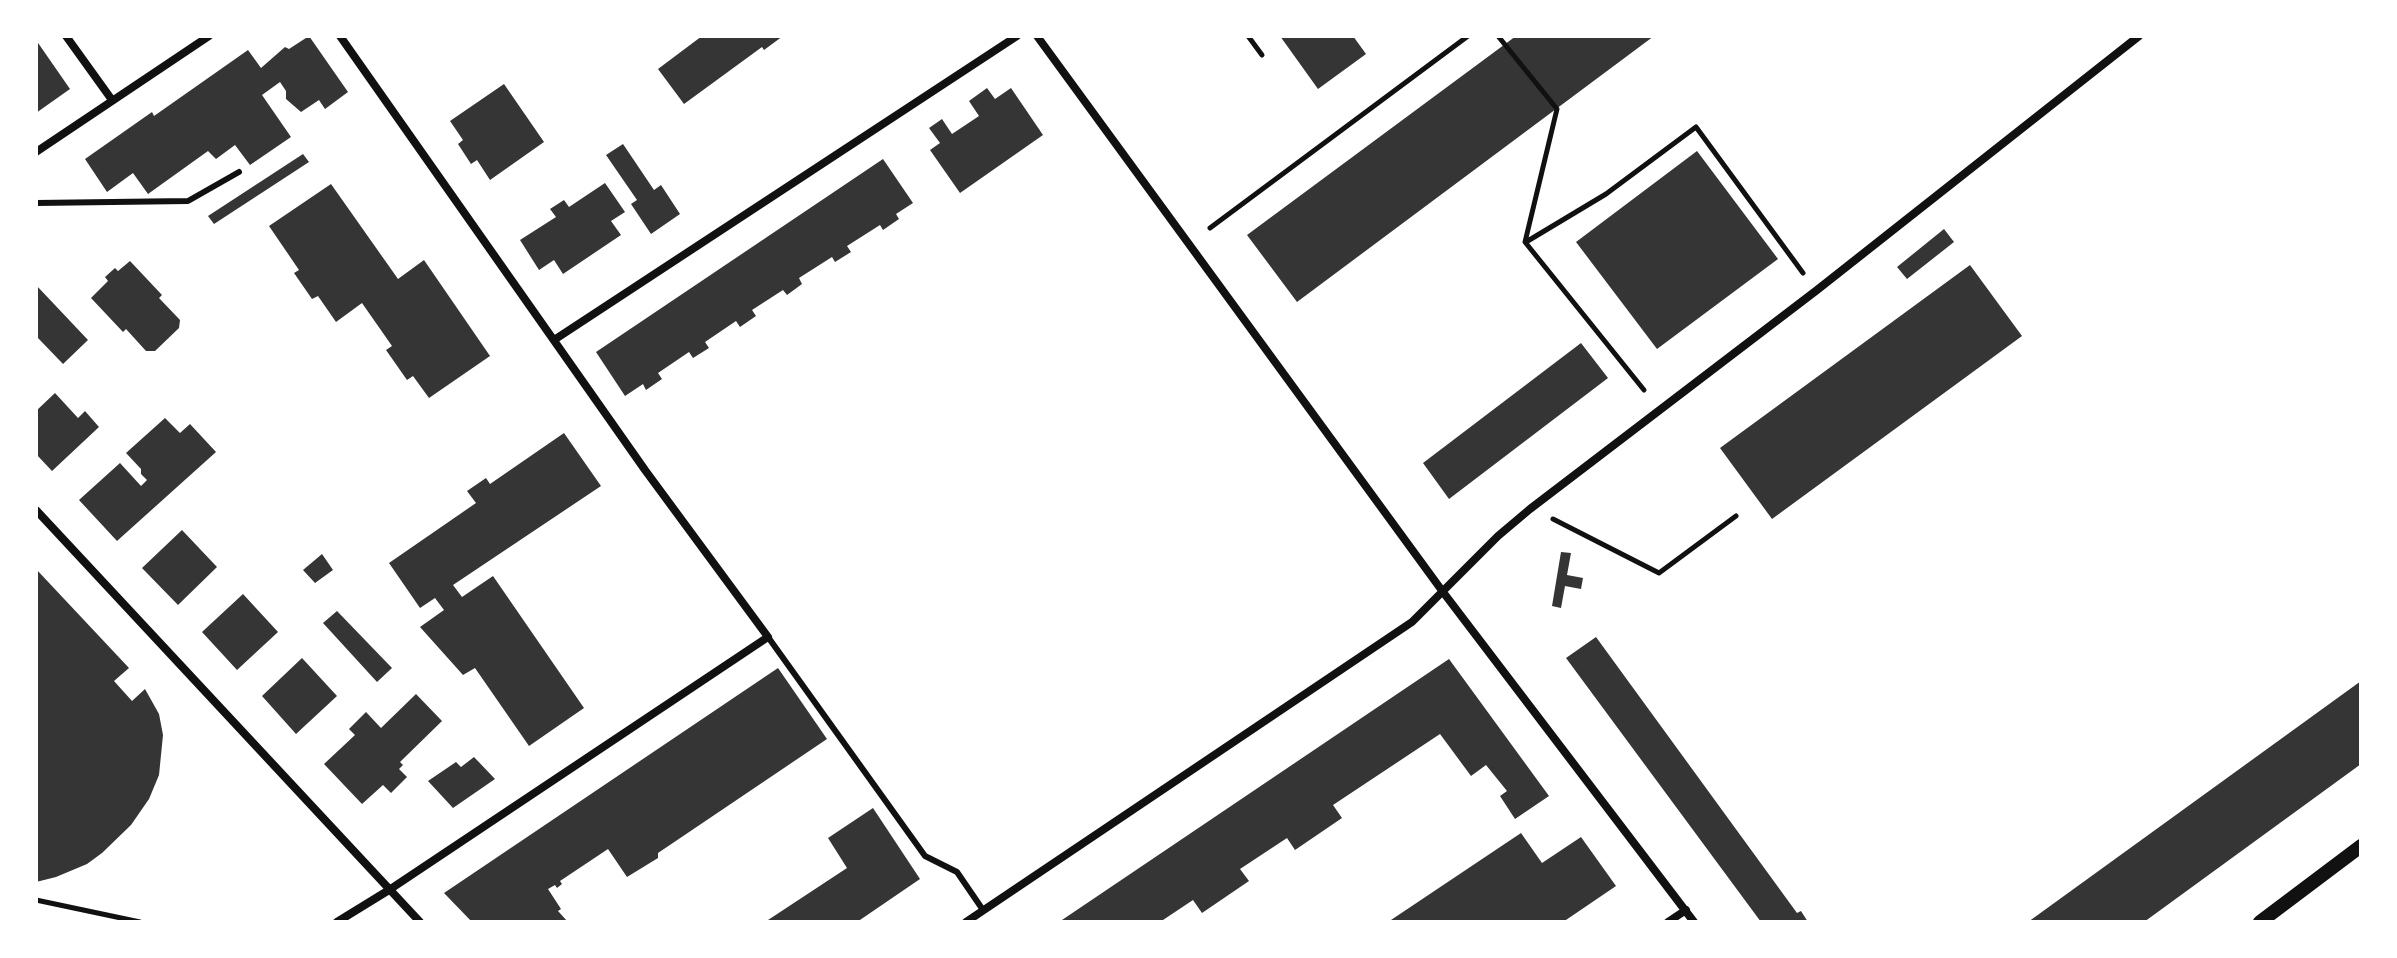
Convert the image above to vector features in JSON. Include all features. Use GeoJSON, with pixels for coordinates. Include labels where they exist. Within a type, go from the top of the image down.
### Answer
{"type":"FeatureCollection","features":[{"type":"Feature","properties":{"kind":"street"},"geometry":{"type":"LineString","coordinates":[[66,36],[112,100]]}},
{"type":"Feature","properties":{"kind":"street"},"geometry":{"type":"LineString","coordinates":[[36,152],[209,36]]}},
{"type":"Feature","properties":{"kind":"street"},"geometry":{"type":"LineString","coordinates":[[337,922],[768,637],[340,36]]}},
{"type":"Feature","properties":{"kind":"street"},"geometry":{"type":"LineString","coordinates":[[554,340],[1017,36]]}},
{"type":"Feature","properties":{"kind":"street"},"geometry":{"type":"LineString","coordinates":[[1037,36],[1443,592],[1694,922]]}},
{"type":"Feature","properties":{"kind":"street"},"geometry":{"type":"LineString","coordinates":[[966,922],[1412,622],[1498,536],[1530,509],[1829,281],[2139,36]]}},
{"type":"Feature","properties":{"kind":"street"},"geometry":{"type":"LineString","coordinates":[[36,510],[420,922]]}},
{"type":"Feature","properties":{"kind":"street"},"geometry":{"type":"LineString","coordinates":[[2260,922],[2361,846]]}},
{"type":"Feature","properties":{"kind":"street"},"geometry":{"type":"LineString","coordinates":[[1668,922],[1686,910]]}},
{"type":"Feature","properties":{"kind":"lane"},"geometry":{"type":"LineString","coordinates":[[36,203],[188,201],[239,172]]}},
{"type":"Feature","properties":{"kind":"lane"},"geometry":{"type":"LineString","coordinates":[[768,637],[925,856],[957,872],[983,910]]}},
{"type":"Feature","properties":{"kind":"path"},"geometry":{"type":"LineString","coordinates":[[1248,36],[1262,55]]}},
{"type":"Feature","properties":{"kind":"path"},"geometry":{"type":"LineString","coordinates":[[1210,228],[1468,36]]}},
{"type":"Feature","properties":{"kind":"path"},"geometry":{"type":"LineString","coordinates":[[1498,36],[1557,109],[1525,242]]}},
{"type":"Feature","properties":{"kind":"path"},"geometry":{"type":"LineString","coordinates":[[1525,242],[1606,194],[1696,127],[1803,273]]}},
{"type":"Feature","properties":{"kind":"path"},"geometry":{"type":"LineString","coordinates":[[1525,242],[1644,390]]}},
{"type":"Feature","properties":{"kind":"path"},"geometry":{"type":"LineString","coordinates":[[1530,509],[1659,573],[1736,516]]}},
{"type":"Feature","properties":{"kind":"path"},"geometry":{"type":"LineString","coordinates":[[36,900],[140,922]]}},
{"type":"Feature","properties":{"kind":"building"},"geometry":{"type":"Polygon","coordinates":[[[309,36],[348,92],[325,109],[319,100],[301,112],[286,99],[286,91],[280,82],[262,95],[291,137],[250,165],[235,145],[216,159],[208,151],[148,194],[133,173],[107,192],[85,159],[152,112],[154,116],[248,50],[261,68],[285,47],[289,49],[309,36]]]}},
{"type":"Feature","properties":{"kind":"building"},"geometry":{"type":"Polygon","coordinates":[[[702,36],[783,36],[764,50],[762,47],[684,104],[658,69],[702,36]]]}},
{"type":"Feature","properties":{"kind":"building"},"geometry":{"type":"Polygon","coordinates":[[[1280,36],[1353,36],[1366,54],[1318,89],[1280,36]]]}},
{"type":"Feature","properties":{"kind":"building"},"geometry":{"type":"Polygon","coordinates":[[[1516,36],[1654,36],[1297,302],[1247,235],[1516,36]]]}},
{"type":"Feature","properties":{"kind":"building"},"geometry":{"type":"Polygon","coordinates":[[[36,40],[70,89],[36,113],[36,40]]]}},
{"type":"Feature","properties":{"kind":"building"},"geometry":{"type":"Polygon","coordinates":[[[504,84],[544,142],[490,180],[477,160],[471,164],[458,144],[463,140],[450,121],[504,84]]]}},
{"type":"Feature","properties":{"kind":"building"},"geometry":{"type":"Polygon","coordinates":[[[987,88],[995,99],[1011,88],[1043,135],[960,193],[930,150],[940,143],[929,128],[942,119],[952,134],[979,116],[969,101],[987,88]]]}},
{"type":"Feature","properties":{"kind":"building"},"geometry":{"type":"Polygon","coordinates":[[[623,144],[654,190],[661,185],[680,214],[651,234],[631,204],[637,200],[606,155],[623,144]]]}},
{"type":"Feature","properties":{"kind":"building"},"geometry":{"type":"Polygon","coordinates":[[[1697,151],[1778,259],[1657,349],[1576,242],[1697,151]]]}},
{"type":"Feature","properties":{"kind":"building"},"geometry":{"type":"Polygon","coordinates":[[[303,154],[309,162],[214,224],[208,216],[303,154]]]}},
{"type":"Feature","properties":{"kind":"building"},"geometry":{"type":"Polygon","coordinates":[[[883,159],[913,203],[896,214],[899,219],[883,230],[880,225],[847,246],[851,252],[835,262],[832,257],[799,278],[802,284],[787,295],[783,290],[752,310],[756,316],[740,327],[736,321],[705,342],[709,348],[693,358],[689,352],[658,373],[662,379],[646,390],[643,384],[625,396],[596,352],[883,159]]]}},
{"type":"Feature","properties":{"kind":"building"},"geometry":{"type":"Polygon","coordinates":[[[605,183],[625,212],[611,221],[621,235],[563,274],[554,260],[539,270],[520,240],[556,217],[550,209],[564,200],[569,207],[605,183]]]}},
{"type":"Feature","properties":{"kind":"building"},"geometry":{"type":"Polygon","coordinates":[[[331,184],[398,279],[424,260],[490,356],[429,398],[413,376],[407,380],[386,350],[392,346],[362,303],[336,322],[318,296],[312,299],[294,273],[299,270],[269,226],[331,184]]]}},
{"type":"Feature","properties":{"kind":"building"},"geometry":{"type":"Polygon","coordinates":[[[1944,229],[1954,242],[1907,279],[1897,267],[1944,229]]]}},
{"type":"Feature","properties":{"kind":"building"},"geometry":{"type":"Polygon","coordinates":[[[130,261],[162,295],[159,298],[180,320],[179,328],[155,351],[146,351],[126,329],[123,332],[91,298],[108,281],[105,277],[130,261]]]}},
{"type":"Feature","properties":{"kind":"building"},"geometry":{"type":"Polygon","coordinates":[[[1970,265],[2022,336],[1772,519],[1720,448],[1970,265]]]}},
{"type":"Feature","properties":{"kind":"building"},"geometry":{"type":"Polygon","coordinates":[[[36,285],[88,340],[63,364],[38,338],[36,340],[36,285]]]}},
{"type":"Feature","properties":{"kind":"building"},"geometry":{"type":"Polygon","coordinates":[[[1581,343],[1608,378],[1449,499],[1423,463],[1581,343]]]}},
{"type":"Feature","properties":{"kind":"building"},"geometry":{"type":"Polygon","coordinates":[[[55,393],[78,418],[85,411],[99,427],[52,471],[36,454],[36,411],[55,393]]]}},
{"type":"Feature","properties":{"kind":"building"},"geometry":{"type":"Polygon","coordinates":[[[165,418],[180,433],[190,424],[216,452],[117,541],[79,500],[120,463],[141,486],[147,480],[126,453],[165,418]]]}},
{"type":"Feature","properties":{"kind":"building"},"geometry":{"type":"Polygon","coordinates":[[[564,433],[601,486],[453,585],[462,597],[493,576],[584,708],[529,746],[475,668],[463,675],[420,627],[444,610],[435,598],[420,608],[389,563],[476,503],[467,491],[486,478],[490,484],[564,433]]]}},
{"type":"Feature","properties":{"kind":"building"},"geometry":{"type":"Polygon","coordinates":[[[182,530],[217,567],[178,605],[142,568],[182,530]]]}},
{"type":"Feature","properties":{"kind":"building"},"geometry":{"type":"Polygon","coordinates":[[[1561,552],[1571,553],[1567,575],[1583,578],[1581,589],[1565,586],[1561,608],[1552,606],[1561,552]]]}},
{"type":"Feature","properties":{"kind":"building"},"geometry":{"type":"Polygon","coordinates":[[[322,554],[333,570],[315,583],[303,570],[322,554]]]}},
{"type":"Feature","properties":{"kind":"building"},"geometry":{"type":"Polygon","coordinates":[[[36,569],[129,668],[114,681],[132,701],[145,689],[159,714],[163,735],[159,775],[149,799],[131,825],[87,864],[36,882],[36,569]]]}},
{"type":"Feature","properties":{"kind":"building"},"geometry":{"type":"Polygon","coordinates":[[[243,594],[278,632],[237,670],[202,632],[243,594]]]}},
{"type":"Feature","properties":{"kind":"building"},"geometry":{"type":"Polygon","coordinates":[[[337,611],[392,668],[377,682],[323,623],[337,611]]]}},
{"type":"Feature","properties":{"kind":"building"},"geometry":{"type":"Polygon","coordinates":[[[1596,637],[1797,913],[1801,911],[1808,922],[1761,922],[1566,658],[1596,637]]]}},
{"type":"Feature","properties":{"kind":"building"},"geometry":{"type":"Polygon","coordinates":[[[302,658],[337,696],[296,734],[262,696],[302,658]]]}},
{"type":"Feature","properties":{"kind":"building"},"geometry":{"type":"Polygon","coordinates":[[[1449,659],[1549,796],[1515,819],[1500,796],[1507,791],[1486,765],[1471,776],[1440,734],[1333,805],[1342,818],[1295,850],[1287,838],[1240,869],[1249,881],[1202,913],[1193,900],[1160,922],[1059,922],[1449,659]]]}},
{"type":"Feature","properties":{"kind":"building"},"geometry":{"type":"Polygon","coordinates":[[[778,668],[827,739],[627,877],[608,849],[560,881],[562,884],[557,888],[555,885],[548,889],[561,909],[558,911],[568,922],[472,922],[444,893],[778,668]]]}},
{"type":"Feature","properties":{"kind":"building"},"geometry":{"type":"Polygon","coordinates":[[[2361,681],[2361,764],[2144,922],[2028,922],[2361,681]]]}},
{"type":"Feature","properties":{"kind":"building"},"geometry":{"type":"Polygon","coordinates":[[[416,694],[442,721],[400,762],[403,765],[399,769],[407,777],[391,793],[383,785],[362,804],[324,764],[355,735],[349,729],[366,712],[381,728],[416,694]]]}},
{"type":"Feature","properties":{"kind":"building"},"geometry":{"type":"Polygon","coordinates":[[[474,757],[495,779],[453,808],[428,781],[456,762],[461,767],[474,757]]]}},
{"type":"Feature","properties":{"kind":"building"},"geometry":{"type":"Polygon","coordinates":[[[873,808],[920,879],[857,922],[765,922],[847,868],[828,838],[873,808]]]}},
{"type":"Feature","properties":{"kind":"building"},"geometry":{"type":"Polygon","coordinates":[[[1521,833],[1542,863],[1581,837],[1616,886],[1563,922],[1388,922],[1521,833]]]}}]}
